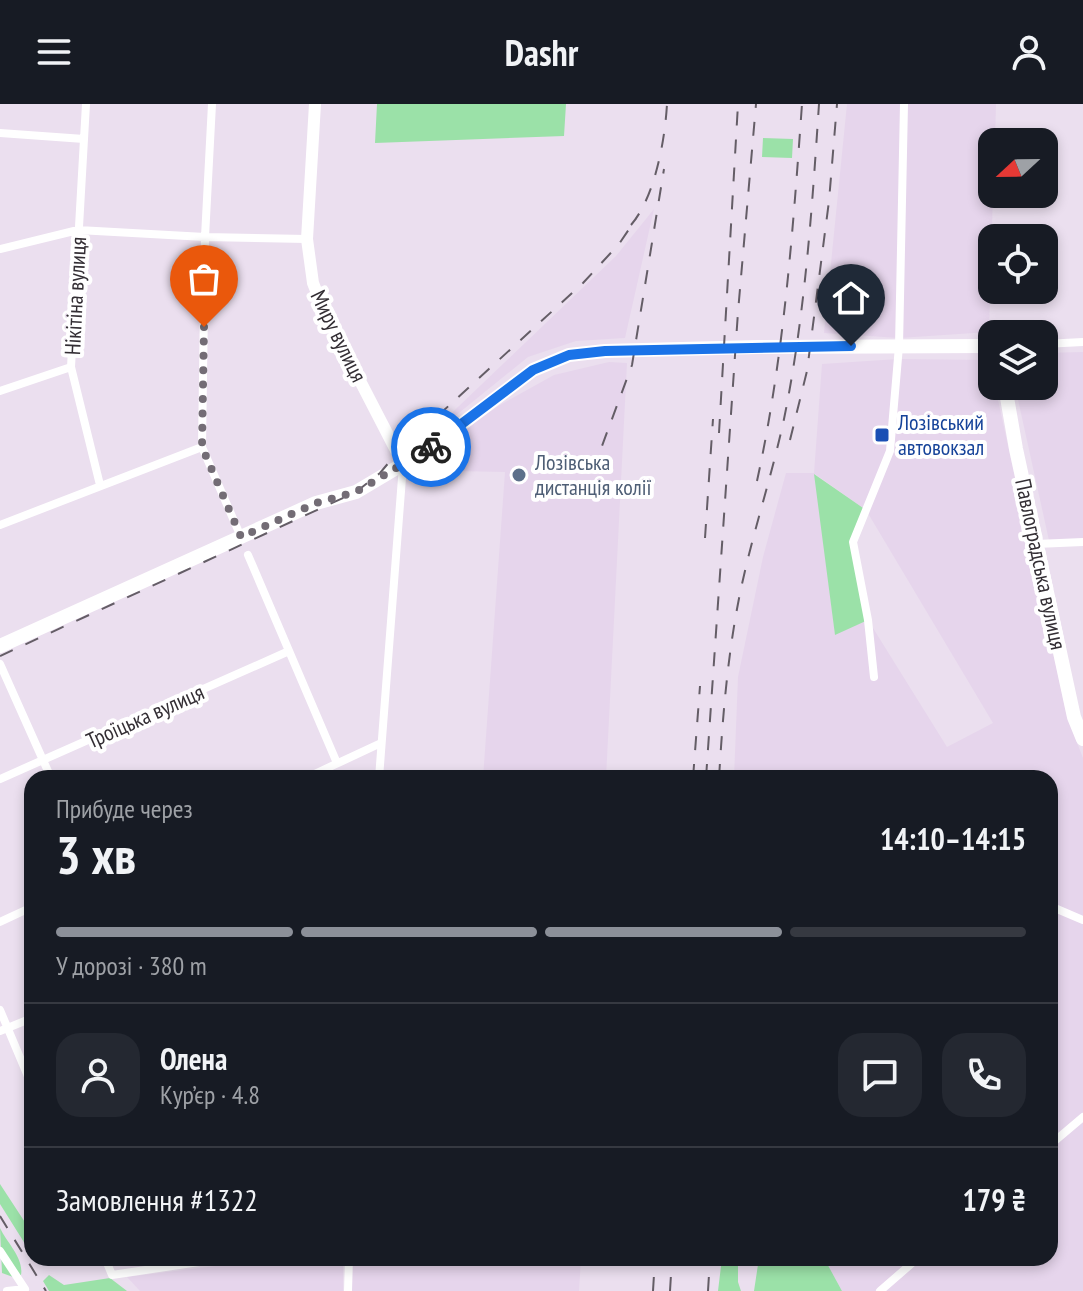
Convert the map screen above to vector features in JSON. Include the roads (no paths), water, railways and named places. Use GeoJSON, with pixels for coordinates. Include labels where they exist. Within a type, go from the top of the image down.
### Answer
{"type":"FeatureCollection","features":[{"type":"Feature","properties":{"kind":"main road","name":"Миру вулиця"},"geometry":{"type":"LineString","coordinates":[[315,104],[307,239],[313,283],[325,313],[403,464]]}},
{"type":"Feature","properties":{"kind":"main road"},"geometry":{"type":"LineString","coordinates":[[0,646],[316,503],[356,492],[430,448],[533,370],[569,355],[605,351],[978,346]]}},
{"type":"Feature","properties":{"kind":"main road","name":"Павлоградська вулиця"},"geometry":{"type":"LineString","coordinates":[[1008,400],[1074,717],[1083,739]]}},
{"type":"Feature","properties":{"kind":"street","name":"Нікітіна вулиця"},"geometry":{"type":"LineString","coordinates":[[86,104],[71,367],[100,485]]}},
{"type":"Feature","properties":{"kind":"street"},"geometry":{"type":"LineString","coordinates":[[212,104],[205,237],[202,447],[241,537]]}},
{"type":"Feature","properties":{"kind":"street"},"geometry":{"type":"LineString","coordinates":[[874,677],[868,620],[853,542],[890,451],[899,346],[904,104]]}},
{"type":"Feature","properties":{"kind":"street"},"geometry":{"type":"LineString","coordinates":[[0,133],[84,139]]}},
{"type":"Feature","properties":{"kind":"street"},"geometry":{"type":"LineString","coordinates":[[0,249],[78,230],[307,239]]}},
{"type":"Feature","properties":{"kind":"street"},"geometry":{"type":"LineString","coordinates":[[1058,343],[1083,342]]}},
{"type":"Feature","properties":{"kind":"street"},"geometry":{"type":"LineString","coordinates":[[0,391],[71,367]]}},
{"type":"Feature","properties":{"kind":"street"},"geometry":{"type":"LineString","coordinates":[[0,525],[202,447]]}},
{"type":"Feature","properties":{"kind":"street"},"geometry":{"type":"LineString","coordinates":[[379,770],[403,464]]}},
{"type":"Feature","properties":{"kind":"street"},"geometry":{"type":"LineString","coordinates":[[1036,544],[1083,542]]}},
{"type":"Feature","properties":{"kind":"street"},"geometry":{"type":"LineString","coordinates":[[248,555],[337,763]]}},
{"type":"Feature","properties":{"kind":"street","name":"Троїцька вулиця"},"geometry":{"type":"LineString","coordinates":[[0,779],[289,651]]}},
{"type":"Feature","properties":{"kind":"street"},"geometry":{"type":"LineString","coordinates":[[0,664],[48,770]]}},
{"type":"Feature","properties":{"kind":"street"},"geometry":{"type":"LineString","coordinates":[[323,770],[381,743]]}},
{"type":"Feature","properties":{"kind":"street"},"geometry":{"type":"LineString","coordinates":[[1058,909],[1083,920]]}},
{"type":"Feature","properties":{"kind":"street"},"geometry":{"type":"LineString","coordinates":[[0,922],[24,911]]}},
{"type":"Feature","properties":{"kind":"street"},"geometry":{"type":"LineString","coordinates":[[0,1010],[4,1029],[24,1070]]}},
{"type":"Feature","properties":{"kind":"street"},"geometry":{"type":"LineString","coordinates":[[4,1029],[24,1021]]}},
{"type":"Feature","properties":{"kind":"street"},"geometry":{"type":"LineString","coordinates":[[1058,1138],[1083,1117]]}},
{"type":"Feature","properties":{"kind":"street"},"geometry":{"type":"LineString","coordinates":[[0,1251],[25,1289],[7,1291]]}},
{"type":"Feature","properties":{"kind":"street"},"geometry":{"type":"LineString","coordinates":[[108,1266],[112,1275],[172,1266]]}},
{"type":"Feature","properties":{"kind":"street"},"geometry":{"type":"LineString","coordinates":[[348,1291],[349,1266]]}},
{"type":"Feature","properties":{"kind":"street"},"geometry":{"type":"LineString","coordinates":[[880,1291],[909,1266]]}},
{"type":"Feature","properties":{"kind":"railway"},"geometry":{"type":"LineString","coordinates":[[631,225],[652,184],[661,151],[667,104]]}},
{"type":"Feature","properties":{"kind":"railway"},"geometry":{"type":"LineString","coordinates":[[719,433],[738,104]]}},
{"type":"Feature","properties":{"kind":"railway"},"geometry":{"type":"LineString","coordinates":[[707,770],[738,312],[756,104]]}},
{"type":"Feature","properties":{"kind":"railway"},"geometry":{"type":"LineString","coordinates":[[757,481],[781,340],[802,104]]}},
{"type":"Feature","properties":{"kind":"railway"},"geometry":{"type":"LineString","coordinates":[[720,770],[737,608],[784,419],[797,341],[819,104]]}},
{"type":"Feature","properties":{"kind":"railway"},"geometry":{"type":"LineString","coordinates":[[790,440],[807,371],[829,201],[837,104]]}},
{"type":"Feature","properties":{"kind":"railway"},"geometry":{"type":"LineString","coordinates":[[598,501],[599,454],[632,365],[664,169]]}},
{"type":"Feature","properties":{"kind":"railway"},"geometry":{"type":"LineString","coordinates":[[0,656],[356,492],[583,283],[619,244],[636,219]]}},
{"type":"Feature","properties":{"kind":"railway"},"geometry":{"type":"LineString","coordinates":[[705,538],[713,419]]}},
{"type":"Feature","properties":{"kind":"railway"},"geometry":{"type":"LineString","coordinates":[[694,770],[700,686]]}},
{"type":"Feature","properties":{"kind":"railway"},"geometry":{"type":"LineString","coordinates":[[0,1216],[24,1255]]}},
{"type":"Feature","properties":{"kind":"railway"},"geometry":{"type":"LineString","coordinates":[[31,1266],[46,1291]]}},
{"type":"Feature","properties":{"kind":"railway"},"geometry":{"type":"LineString","coordinates":[[653,1291],[655,1266]]}},
{"type":"Feature","properties":{"kind":"railway"},"geometry":{"type":"LineString","coordinates":[[670,1291],[672,1266]]}},
{"type":"Feature","properties":{"kind":"railway"},"geometry":{"type":"LineString","coordinates":[[708,1291],[710,1266]]}},
{"type":"Feature","properties":{"kind":"place","name":"Лозівський автовокзал"},"geometry":{"type":"Point","coordinates":[882,435]}},
{"type":"Feature","properties":{"kind":"place","name":"Лозівська дистанція колії"},"geometry":{"type":"Point","coordinates":[519,475]}}]}
